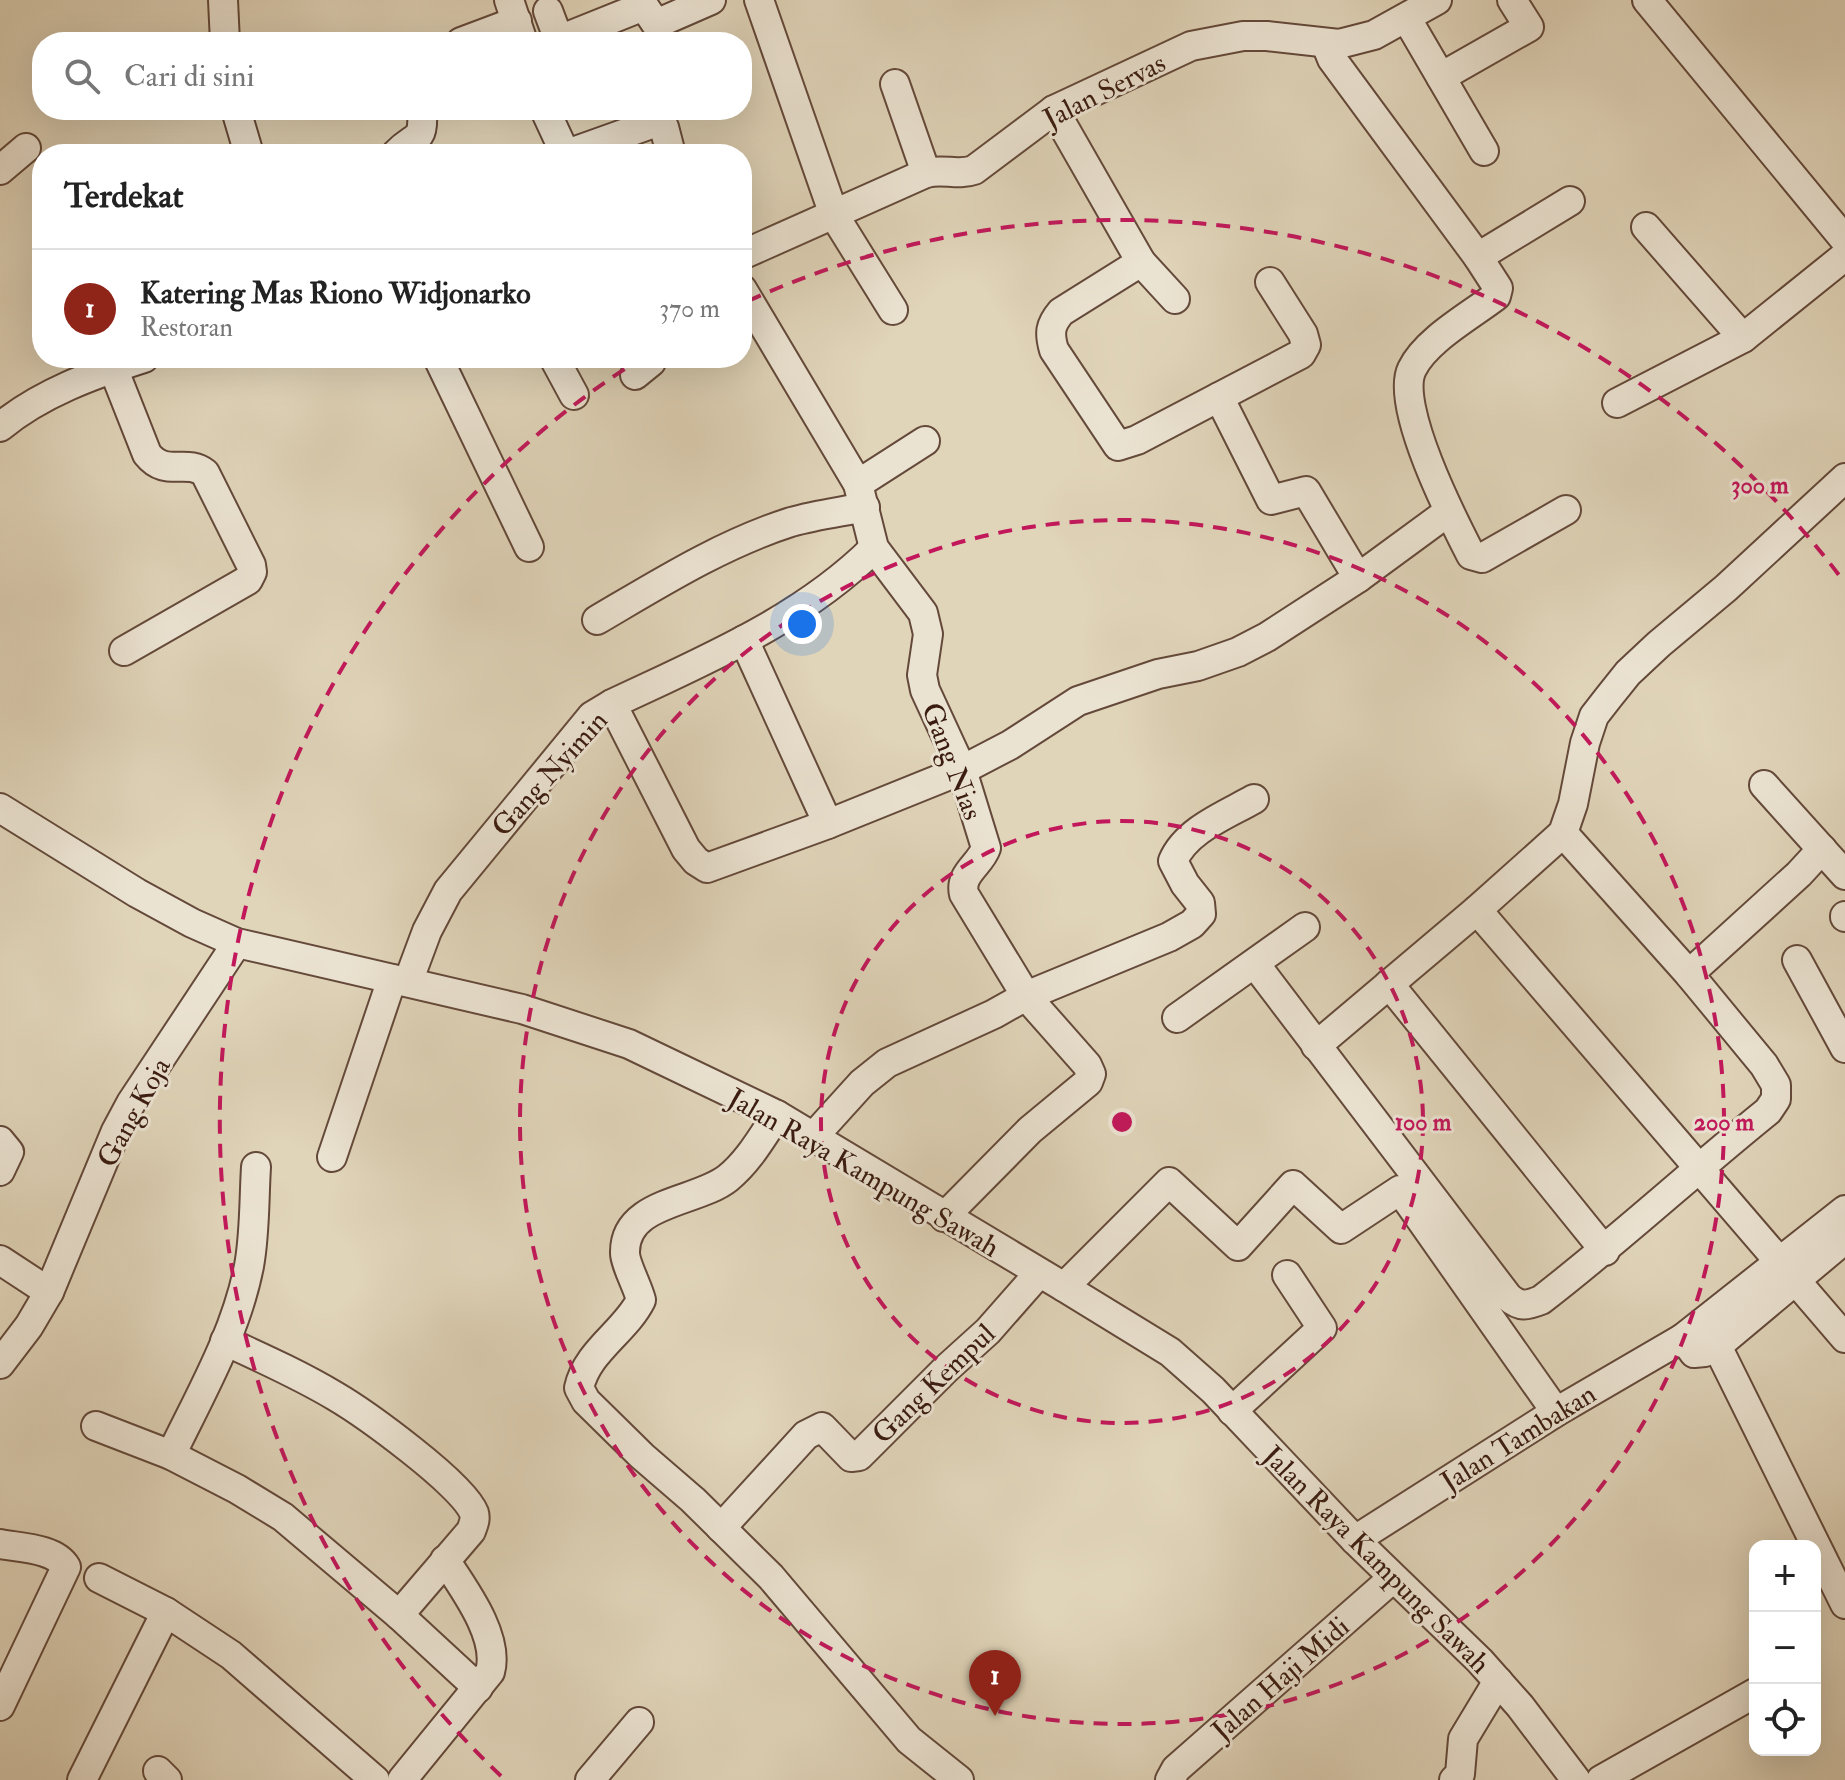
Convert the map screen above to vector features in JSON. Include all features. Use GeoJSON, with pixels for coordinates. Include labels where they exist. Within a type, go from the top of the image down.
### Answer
{"type":"FeatureCollection","features":[{"type":"Feature","properties":{"kind":"street"},"geometry":{"type":"LineString","coordinates":[[223,0],[225,32]]}},
{"type":"Feature","properties":{"kind":"street"},"geometry":{"type":"LineString","coordinates":[[579,32],[644,6],[656,24],[711,0]]}},
{"type":"Feature","properties":{"kind":"street"},"geometry":{"type":"LineString","coordinates":[[759,0],[834,215],[893,310]]}},
{"type":"Feature","properties":{"kind":"street","name":"Jalan Servas"},"geometry":{"type":"LineString","coordinates":[[752,251],[926,173],[964,174],[974,170],[1054,110],[1191,46],[1222,38],[1267,36],[1339,44],[1374,35],[1437,0]]}},
{"type":"Feature","properties":{"kind":"street"},"geometry":{"type":"LineString","coordinates":[[1441,77],[1529,27],[1512,0]]}},
{"type":"Feature","properties":{"kind":"street"},"geometry":{"type":"LineString","coordinates":[[1647,0],[1845,240]]}},
{"type":"Feature","properties":{"kind":"street"},"geometry":{"type":"LineString","coordinates":[[548,11],[556,32]]}},
{"type":"Feature","properties":{"kind":"street"},"geometry":{"type":"LineString","coordinates":[[1407,19],[1484,151]]}},
{"type":"Feature","properties":{"kind":"street"},"geometry":{"type":"LineString","coordinates":[[487,32],[516,21]]}},
{"type":"Feature","properties":{"kind":"street"},"geometry":{"type":"LineString","coordinates":[[1326,44],[1332,59],[1498,288],[1496,296],[1424,350],[1410,372],[1412,415],[1448,512],[1471,555],[1482,558],[1566,510]]}},
{"type":"Feature","properties":{"kind":"street"},"geometry":{"type":"LineString","coordinates":[[895,84],[926,173]]}},
{"type":"Feature","properties":{"kind":"street"},"geometry":{"type":"LineString","coordinates":[[1054,110],[1141,262],[1175,299]]}},
{"type":"Feature","properties":{"kind":"street"},"geometry":{"type":"LineString","coordinates":[[239,120],[246,144]]}},
{"type":"Feature","properties":{"kind":"street"},"geometry":{"type":"LineString","coordinates":[[406,144],[419,138],[423,120]]}},
{"type":"Feature","properties":{"kind":"street"},"geometry":{"type":"LineString","coordinates":[[550,120],[561,144]]}},
{"type":"Feature","properties":{"kind":"street"},"geometry":{"type":"LineString","coordinates":[[595,144],[654,123],[664,127],[668,144]]}},
{"type":"Feature","properties":{"kind":"street"},"geometry":{"type":"LineString","coordinates":[[0,170],[26,148]]}},
{"type":"Feature","properties":{"kind":"street"},"geometry":{"type":"LineString","coordinates":[[1478,257],[1570,201]]}},
{"type":"Feature","properties":{"kind":"street"},"geometry":{"type":"LineString","coordinates":[[1646,227],[1743,338]]}},
{"type":"Feature","properties":{"kind":"street"},"geometry":{"type":"LineString","coordinates":[[1617,403],[1743,338],[1845,256]]}},
{"type":"Feature","properties":{"kind":"street"},"geometry":{"type":"LineString","coordinates":[[1141,262],[1061,312],[1049,334],[1054,350],[1118,446],[1137,440],[1301,354],[1306,345],[1303,334],[1270,282]]}},
{"type":"Feature","properties":{"kind":"street"},"geometry":{"type":"LineString","coordinates":[[752,306],[862,495],[874,548]]}},
{"type":"Feature","properties":{"kind":"street"},"geometry":{"type":"LineString","coordinates":[[5,412],[113,368],[147,454],[154,463],[166,468],[198,467],[205,473],[251,565],[248,580],[124,651]]}},
{"type":"Feature","properties":{"kind":"street"},"geometry":{"type":"LineString","coordinates":[[444,368],[529,547]]}},
{"type":"Feature","properties":{"kind":"street"},"geometry":{"type":"LineString","coordinates":[[559,368],[574,395]]}},
{"type":"Feature","properties":{"kind":"street"},"geometry":{"type":"LineString","coordinates":[[1219,397],[1271,500],[1306,491],[1358,578]]}},
{"type":"Feature","properties":{"kind":"street"},"geometry":{"type":"LineString","coordinates":[[597,620],[705,558],[862,495],[925,441]]}},
{"type":"Feature","properties":{"kind":"street"},"geometry":{"type":"LineString","coordinates":[[1316,1046],[1563,833],[1594,716],[1608,698],[1628,673],[1659,644],[1726,588],[1845,478]]}},
{"type":"Feature","properties":{"kind":"street"},"geometry":{"type":"LineString","coordinates":[[612,704],[686,849],[707,868],[962,770],[1010,745],[1078,701],[1135,681],[1198,666],[1238,652],[1358,578],[1448,512]]}},
{"type":"Feature","properties":{"kind":"street","name":"Gang Nyimin"},"geometry":{"type":"LineString","coordinates":[[332,1157],[400,981],[435,912],[455,882],[592,716],[744,640],[827,588],[874,548]]}},
{"type":"Feature","properties":{"kind":"street","name":"Gang Nias"},"geometry":{"type":"LineString","coordinates":[[874,548],[923,613],[928,634],[922,675],[925,690],[962,770],[986,848],[982,858],[964,878],[964,894],[1026,996]]}},
{"type":"Feature","properties":{"kind":"street"},"geometry":{"type":"LineString","coordinates":[[744,640],[828,824]]}},
{"type":"Feature","properties":{"kind":"street"},"geometry":{"type":"LineString","coordinates":[[1764,785],[1845,875]]}},
{"type":"Feature","properties":{"kind":"street"},"geometry":{"type":"LineString","coordinates":[[814,1136],[862,1083],[887,1063],[1026,996],[1169,937],[1192,924],[1201,914],[1200,903],[1173,861],[1178,849],[1202,829],[1254,799]]}},
{"type":"Feature","properties":{"kind":"street","name":"Jalan Raya Kampung Sawah"},"geometry":{"type":"LineString","coordinates":[[4,817],[192,923],[237,943],[522,1009],[629,1044],[777,1115],[1064,1287],[1170,1352],[1232,1411],[1355,1540],[1498,1681],[1550,1743],[1576,1780]]}},
{"type":"Feature","properties":{"kind":"street"},"geometry":{"type":"LineString","coordinates":[[1255,964],[1508,1297],[1518,1305],[1541,1300],[1605,1251],[1699,1167],[1768,1111],[1776,1099],[1776,1085],[1764,1065],[1689,974],[1563,833]]}},
{"type":"Feature","properties":{"kind":"street"},"geometry":{"type":"LineString","coordinates":[[1689,974],[1799,874],[1822,849]]}},
{"type":"Feature","properties":{"kind":"street"},"geometry":{"type":"LineString","coordinates":[[1477,910],[1845,1338]]}},
{"type":"Feature","properties":{"kind":"street"},"geometry":{"type":"LineString","coordinates":[[1177,1018],[1305,927]]}},
{"type":"Feature","properties":{"kind":"street","name":"Gang Koja"},"geometry":{"type":"LineString","coordinates":[[0,1364],[29,1326],[49,1292],[116,1131],[131,1103],[237,943]]}},
{"type":"Feature","properties":{"kind":"street"},"geometry":{"type":"LineString","coordinates":[[1797,960],[1845,1048]]}},
{"type":"Feature","properties":{"kind":"street"},"geometry":{"type":"LineString","coordinates":[[1389,984],[1605,1251]]}},
{"type":"Feature","properties":{"kind":"street"},"geometry":{"type":"LineString","coordinates":[[944,1217],[1030,1130],[1088,1082],[1091,1074],[1087,1065],[1026,996]]}},
{"type":"Feature","properties":{"kind":"street"},"geometry":{"type":"LineString","coordinates":[[777,1115],[749,1157],[726,1180],[701,1193],[657,1208],[631,1228],[625,1254],[641,1300],[635,1312],[593,1358],[582,1374],[579,1388],[586,1401],[771,1577],[909,1740],[959,1780]]}},
{"type":"Feature","properties":{"kind":"street"},"geometry":{"type":"LineString","coordinates":[[0,1141],[9,1152],[0,1171]]}},
{"type":"Feature","properties":{"kind":"street"},"geometry":{"type":"LineString","coordinates":[[171,1455],[225,1341],[250,1263],[256,1167]]}},
{"type":"Feature","properties":{"kind":"street"},"geometry":{"type":"LineString","coordinates":[[1064,1287],[1169,1182],[1238,1246],[1293,1185],[1341,1229],[1400,1190],[1556,1412]]}},
{"type":"Feature","properties":{"kind":"street","name":"Jalan Tambakan"},"geometry":{"type":"LineString","coordinates":[[1717,1346],[1845,1210]]}},
{"type":"Feature","properties":{"kind":"street","name":"Jalan Tambakan"},"geometry":{"type":"LineString","coordinates":[[1355,1540],[1556,1412],[1845,1239]]}},
{"type":"Feature","properties":{"kind":"street"},"geometry":{"type":"LineString","coordinates":[[0,1260],[49,1292]]}},
{"type":"Feature","properties":{"kind":"street","name":"Gang Kempul"},"geometry":{"type":"LineString","coordinates":[[721,1528],[806,1435],[822,1427],[851,1457],[859,1456],[988,1331],[1039,1273]]}},
{"type":"Feature","properties":{"kind":"street"},"geometry":{"type":"LineString","coordinates":[[1232,1411],[1322,1328],[1287,1275]]}},
{"type":"Feature","properties":{"kind":"street"},"geometry":{"type":"LineString","coordinates":[[1683,1338],[1694,1353],[1717,1346],[1845,1604]]}},
{"type":"Feature","properties":{"kind":"street"},"geometry":{"type":"LineString","coordinates":[[225,1341],[336,1396],[400,1441],[457,1492],[473,1511],[475,1522],[399,1615]]}},
{"type":"Feature","properties":{"kind":"street"},"geometry":{"type":"LineString","coordinates":[[96,1426],[171,1455],[283,1517],[399,1615],[478,1688]]}},
{"type":"Feature","properties":{"kind":"street"},"geometry":{"type":"LineString","coordinates":[[0,1544],[48,1553],[61,1560],[66,1567],[3,1694]]}},
{"type":"Feature","properties":{"kind":"street"},"geometry":{"type":"LineString","coordinates":[[402,1780],[478,1688],[490,1672],[494,1658],[491,1644],[469,1599],[445,1560]]}},
{"type":"Feature","properties":{"kind":"street"},"geometry":{"type":"LineString","coordinates":[[99,1578],[166,1612],[231,1655],[375,1780]]}},
{"type":"Feature","properties":{"kind":"street","name":"Jalan Haji Midi"},"geometry":{"type":"LineString","coordinates":[[1170,1780],[1176,1769],[1393,1578]]}},
{"type":"Feature","properties":{"kind":"street"},"geometry":{"type":"LineString","coordinates":[[82,1780],[166,1612]]}},
{"type":"Feature","properties":{"kind":"street"},"geometry":{"type":"LineString","coordinates":[[1454,1780],[1460,1774],[1463,1739],[1498,1681]]}},
{"type":"Feature","properties":{"kind":"street"},"geometry":{"type":"LineString","coordinates":[[1601,1780],[1749,1696]]}},
{"type":"Feature","properties":{"kind":"street"},"geometry":{"type":"LineString","coordinates":[[590,1780],[639,1722]]}},
{"type":"Feature","properties":{"kind":"place","name":"Katering Mas Riono Widjonarko"},"geometry":{"type":"Point","coordinates":[995,1716]}}]}
